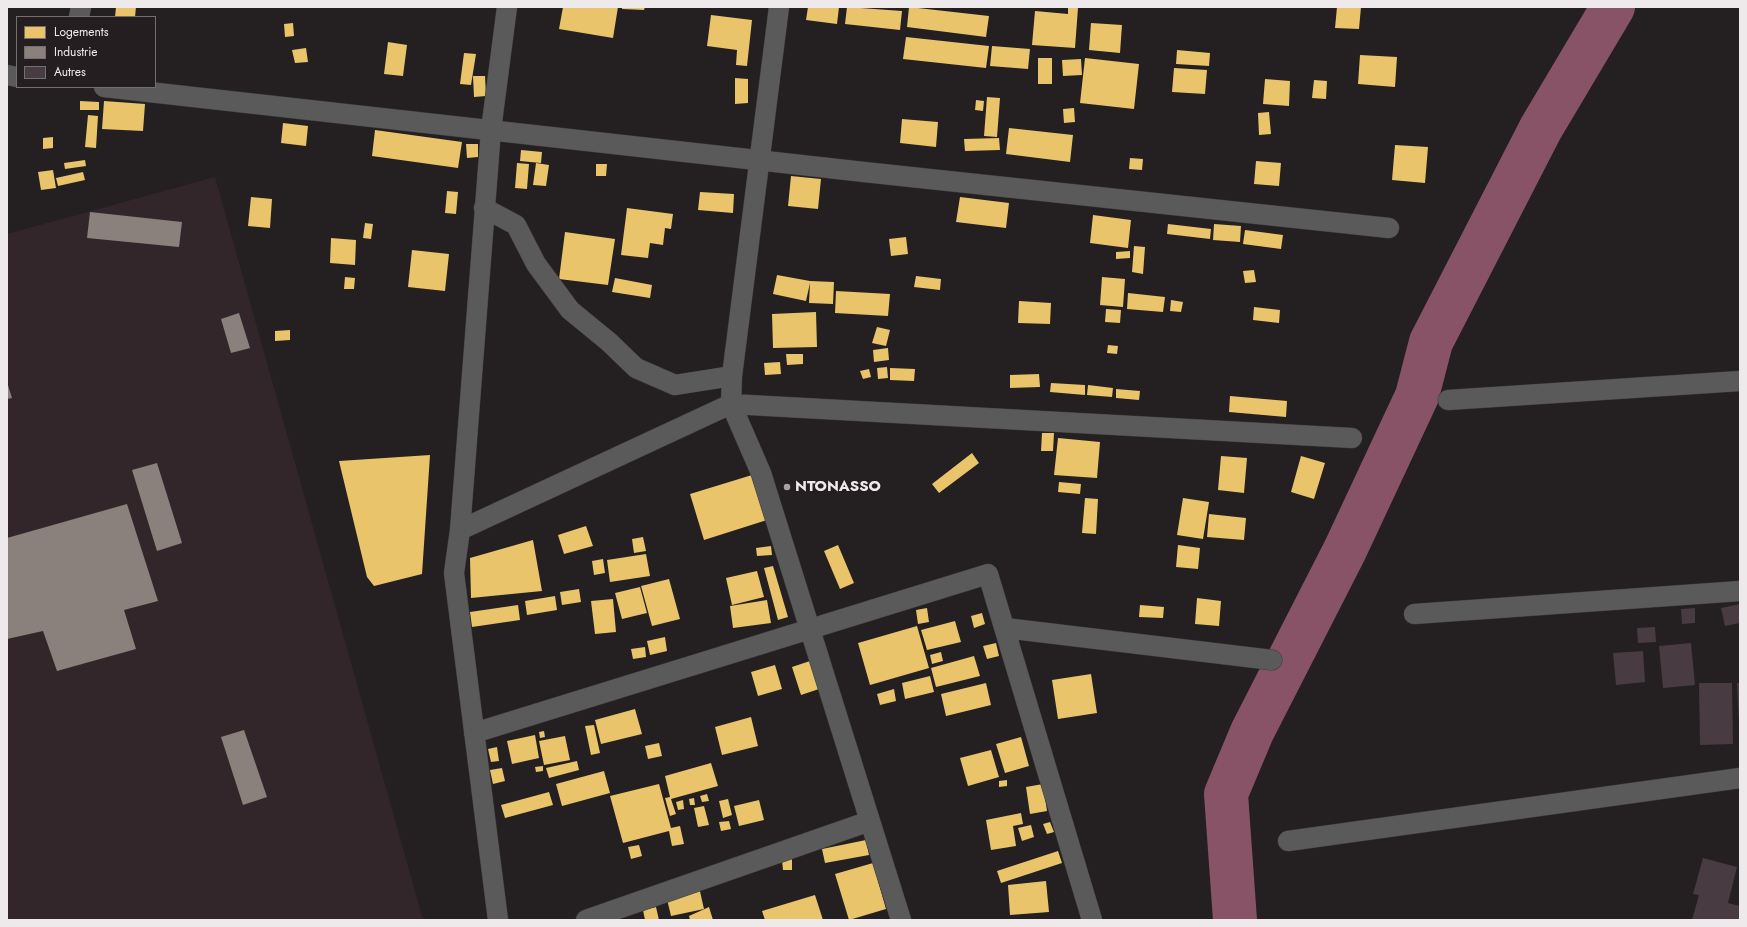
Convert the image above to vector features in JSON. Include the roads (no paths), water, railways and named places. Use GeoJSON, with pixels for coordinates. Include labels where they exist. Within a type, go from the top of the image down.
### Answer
{"type":"FeatureCollection","features":[{"type":"Feature","properties":{"kind":"street"},"geometry":{"type":"LineString","coordinates":[[498,920],[454,573],[460,530],[491,130],[507,7]]}},
{"type":"Feature","properties":{"kind":"street"},"geometry":{"type":"LineString","coordinates":[[779,7],[732,376],[731,404],[760,473],[901,920]]}},
{"type":"Feature","properties":{"kind":"street"},"geometry":{"type":"LineString","coordinates":[[113,88],[1389,228]]}},
{"type":"Feature","properties":{"kind":"street"},"geometry":{"type":"LineString","coordinates":[[484,208],[516,225],[536,264],[570,310],[609,342],[636,368],[675,385],[732,376]]}},
{"type":"Feature","properties":{"kind":"street"},"geometry":{"type":"LineString","coordinates":[[1448,400],[1740,382]]}},
{"type":"Feature","properties":{"kind":"street"},"geometry":{"type":"LineString","coordinates":[[460,530],[731,404],[1352,438]]}},
{"type":"Feature","properties":{"kind":"street"},"geometry":{"type":"LineString","coordinates":[[474,733],[988,574],[1092,920]]}},
{"type":"Feature","properties":{"kind":"street"},"geometry":{"type":"LineString","coordinates":[[1414,614],[1740,592]]}},
{"type":"Feature","properties":{"kind":"street"},"geometry":{"type":"LineString","coordinates":[[1004,628],[1272,660]]}},
{"type":"Feature","properties":{"kind":"street"},"geometry":{"type":"LineString","coordinates":[[1288,841],[1740,778]]}},
{"type":"Feature","properties":{"kind":"street"},"geometry":{"type":"LineString","coordinates":[[586,920],[870,821]]}},
{"type":"Feature","properties":{"kind":"waterway"},"geometry":{"type":"LineString","coordinates":[[1235,920],[1226,794],[1252,732],[1345,550],[1417,396],[1431,342],[1541,128],[1613,7]]}},
{"type":"Feature","properties":{"kind":"place","name":"NTONASSO"},"geometry":{"type":"Point","coordinates":[787,487]}}]}
